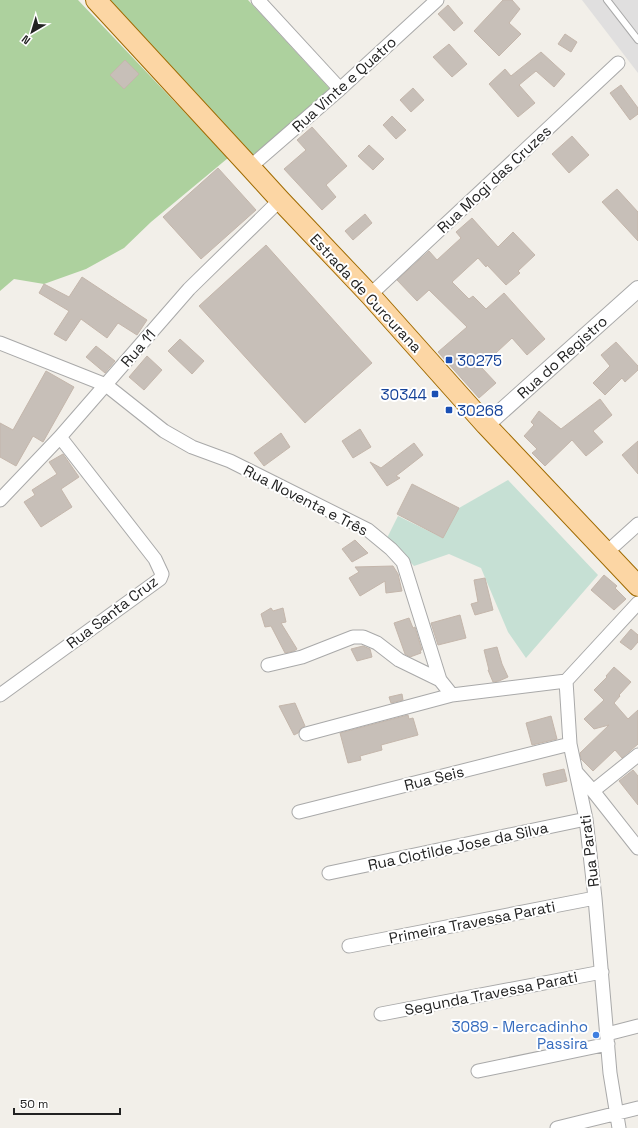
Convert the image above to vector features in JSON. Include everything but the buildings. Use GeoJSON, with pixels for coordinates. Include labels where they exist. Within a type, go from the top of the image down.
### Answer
{"type":"FeatureCollection","features":[{"type":"Feature","properties":{"kind":"main road","name":"Estrada de Curcurana"},"geometry":{"type":"LineString","coordinates":[[96,0],[280,200],[370,295],[486,425],[638,586]]}},
{"type":"Feature","properties":{"kind":"street"},"geometry":{"type":"LineString","coordinates":[[258,0],[340,89]]}},
{"type":"Feature","properties":{"kind":"street","name":"Rua Vinte e Quatro"},"geometry":{"type":"LineString","coordinates":[[250,167],[340,89],[438,0]]}},
{"type":"Feature","properties":{"kind":"street","name":"Rua Mogi das Cruzes"},"geometry":{"type":"LineString","coordinates":[[370,295],[618,63]]}},
{"type":"Feature","properties":{"kind":"street","name":"Rua 11"},"geometry":{"type":"LineString","coordinates":[[0,500],[60,437],[189,289],[280,200]]}},
{"type":"Feature","properties":{"kind":"street","name":"Rua do Registro"},"geometry":{"type":"LineString","coordinates":[[486,425],[638,289]]}},
{"type":"Feature","properties":{"kind":"street","name":"Rua Noventa e Três"},"geometry":{"type":"LineString","coordinates":[[0,343],[106,385],[164,431],[192,447],[230,461],[368,530],[391,549],[403,562],[440,680],[452,695]]}},
{"type":"Feature","properties":{"kind":"street","name":"Rua Santa Cruz"},"geometry":{"type":"LineString","coordinates":[[0,695],[160,579],[162,574],[155,559],[60,437]]}},
{"type":"Feature","properties":{"kind":"street"},"geometry":{"type":"LineString","coordinates":[[607,552],[638,524]]}},
{"type":"Feature","properties":{"kind":"street"},"geometry":{"type":"LineString","coordinates":[[306,734],[452,695],[566,681],[638,603]]}},
{"type":"Feature","properties":{"kind":"street"},"geometry":{"type":"LineString","coordinates":[[268,665],[302,657],[353,637],[364,637],[377,643],[399,660],[440,680]]}},
{"type":"Feature","properties":{"kind":"street","name":"Rua Parati"},"geometry":{"type":"LineString","coordinates":[[566,681],[570,744],[586,819],[602,972],[610,1074],[619,1128]]}},
{"type":"Feature","properties":{"kind":"street","name":"Rua Seis"},"geometry":{"type":"LineString","coordinates":[[299,812],[570,744]]}},
{"type":"Feature","properties":{"kind":"street"},"geometry":{"type":"LineString","coordinates":[[593,791],[638,755]]}},
{"type":"Feature","properties":{"kind":"street"},"geometry":{"type":"LineString","coordinates":[[577,774],[593,791],[638,848]]}},
{"type":"Feature","properties":{"kind":"street","name":"Rua Clotilde Jose da Silva"},"geometry":{"type":"LineString","coordinates":[[330,873],[586,819]]}},
{"type":"Feature","properties":{"kind":"street","name":"Primeira Travessa Parati"},"geometry":{"type":"LineString","coordinates":[[349,946],[595,898]]}},
{"type":"Feature","properties":{"kind":"street","name":"Segunda Travessa Parati"},"geometry":{"type":"LineString","coordinates":[[381,1014],[602,972]]}},
{"type":"Feature","properties":{"kind":"street"},"geometry":{"type":"LineString","coordinates":[[478,1071],[607,1039],[638,1026]]}},
{"type":"Feature","properties":{"kind":"street"},"geometry":{"type":"LineString","coordinates":[[557,1128],[638,1108]]}},
{"type":"Feature","properties":{"kind":"lane"},"geometry":{"type":"LineString","coordinates":[[607,0],[638,40]]}},
{"type":"Feature","properties":{"kind":"shaded area"},"geometry":{"type":"Polygon","coordinates":[[[582,0],[638,0],[638,73],[582,0]]]}},
{"type":"Feature","properties":{"kind":"green space"},"geometry":{"type":"Polygon","coordinates":[[[0,0],[78,0],[228,158],[151,222],[124,248],[86,269],[44,284],[14,279],[0,291],[0,0]]]}},
{"type":"Feature","properties":{"kind":"green space"},"geometry":{"type":"Polygon","coordinates":[[[109,0],[248,0],[331,90],[253,156],[109,0]]]}},
{"type":"Feature","properties":{"kind":"green space"},"geometry":{"type":"Polygon","coordinates":[[[508,480],[598,575],[526,658],[508,632],[481,568],[449,554],[414,566],[387,538],[398,516],[443,538],[459,508],[508,480]]]}},
{"type":"Feature","properties":{"kind":"place","name":"30275"},"geometry":{"type":"Point","coordinates":[449,360]}},
{"type":"Feature","properties":{"kind":"place","name":"30344"},"geometry":{"type":"Point","coordinates":[435,394]}},
{"type":"Feature","properties":{"kind":"place","name":"30268"},"geometry":{"type":"Point","coordinates":[449,410]}},
{"type":"Feature","properties":{"kind":"place","name":"3089 - Mercadinho Passira"},"geometry":{"type":"Point","coordinates":[596,1035]}}]}
